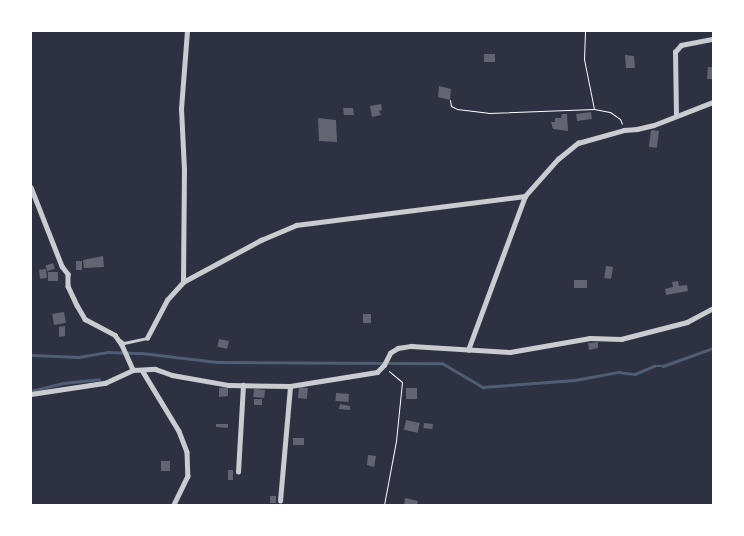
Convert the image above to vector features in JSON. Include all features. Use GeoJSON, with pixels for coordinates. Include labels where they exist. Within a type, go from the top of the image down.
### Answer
{"type":"FeatureCollection","features":[{"type":"Feature","properties":{"kind":"street"},"geometry":{"type":"LineString","coordinates":[[182,282],[184,170],[181,109],[187,31]]}},
{"type":"Feature","properties":{"kind":"street"},"geometry":{"type":"LineString","coordinates":[[676,115],[675,52],[681,45],[713,40]]}},
{"type":"Feature","properties":{"kind":"street"},"geometry":{"type":"LineString","coordinates":[[468,350],[525,196],[558,159],[578,143],[624,130],[637,129],[713,102]]}},
{"type":"Feature","properties":{"kind":"street"},"geometry":{"type":"LineString","coordinates":[[31,187],[62,266],[68,274],[68,286],[77,305],[85,319],[115,335],[122,345],[133,370]]}},
{"type":"Feature","properties":{"kind":"street"},"geometry":{"type":"LineString","coordinates":[[147,338],[167,300],[182,282],[261,240],[296,225],[525,196]]}},
{"type":"Feature","properties":{"kind":"street"},"geometry":{"type":"LineString","coordinates":[[31,394],[105,382],[133,370],[155,369],[180,376],[243,385],[290,386],[368,375],[376,372],[390,353],[398,348],[411,346],[510,352],[590,338],[621,339],[687,322],[713,308]]}},
{"type":"Feature","properties":{"kind":"street"},"geometry":{"type":"LineString","coordinates":[[142,370],[179,431],[187,452],[188,476],[174,505]]}},
{"type":"Feature","properties":{"kind":"street"},"geometry":{"type":"LineString","coordinates":[[238,472],[243,385]]}},
{"type":"Feature","properties":{"kind":"street"},"geometry":{"type":"LineString","coordinates":[[280,501],[290,386]]}},
{"type":"Feature","properties":{"kind":"lane"},"geometry":{"type":"LineString","coordinates":[[115,335],[124,344],[147,338]]}},
{"type":"Feature","properties":{"kind":"path"},"geometry":{"type":"LineString","coordinates":[[584,31],[584,59],[594,109]]}},
{"type":"Feature","properties":{"kind":"path"},"geometry":{"type":"LineString","coordinates":[[450,100],[452,106],[457,109],[488,113],[594,109],[610,112],[620,119],[624,130]]}},
{"type":"Feature","properties":{"kind":"path"},"geometry":{"type":"LineString","coordinates":[[384,363],[402,382],[396,441],[384,505]]}},
{"type":"Feature","properties":{"kind":"building"},"geometry":{"type":"Polygon","coordinates":[[[484,54],[495,54],[495,62],[484,62],[484,54]]]}},
{"type":"Feature","properties":{"kind":"building"},"geometry":{"type":"Polygon","coordinates":[[[625,55],[634,56],[635,68],[626,68],[625,55]]]}},
{"type":"Feature","properties":{"kind":"building"},"geometry":{"type":"Polygon","coordinates":[[[708,67],[713,67],[713,79],[707,79],[708,67]]]}},
{"type":"Feature","properties":{"kind":"building"},"geometry":{"type":"Polygon","coordinates":[[[439,86],[451,89],[450,100],[438,97],[439,86]]]}},
{"type":"Feature","properties":{"kind":"building"},"geometry":{"type":"Polygon","coordinates":[[[381,104],[382,110],[379,111],[381,115],[372,117],[370,106],[381,104]]]}},
{"type":"Feature","properties":{"kind":"building"},"geometry":{"type":"Polygon","coordinates":[[[343,108],[353,108],[354,115],[344,115],[343,108]]]}},
{"type":"Feature","properties":{"kind":"building"},"geometry":{"type":"Polygon","coordinates":[[[591,112],[592,119],[577,121],[576,114],[591,112]]]}},
{"type":"Feature","properties":{"kind":"building"},"geometry":{"type":"Polygon","coordinates":[[[562,114],[567,114],[568,131],[553,129],[551,122],[555,122],[555,118],[561,118],[562,114]]]}},
{"type":"Feature","properties":{"kind":"building"},"geometry":{"type":"Polygon","coordinates":[[[318,118],[336,120],[337,142],[319,141],[318,118]]]}},
{"type":"Feature","properties":{"kind":"building"},"geometry":{"type":"Polygon","coordinates":[[[651,130],[659,131],[657,148],[649,147],[651,130]]]}},
{"type":"Feature","properties":{"kind":"building"},"geometry":{"type":"Polygon","coordinates":[[[103,256],[104,267],[84,268],[83,260],[103,256]]]}},
{"type":"Feature","properties":{"kind":"building"},"geometry":{"type":"Polygon","coordinates":[[[76,261],[82,261],[82,270],[76,270],[76,261]]]}},
{"type":"Feature","properties":{"kind":"building"},"geometry":{"type":"Polygon","coordinates":[[[53,263],[55,269],[47,271],[45,265],[53,263]]]}},
{"type":"Feature","properties":{"kind":"building"},"geometry":{"type":"Polygon","coordinates":[[[606,266],[613,267],[611,279],[604,278],[606,266]]]}},
{"type":"Feature","properties":{"kind":"building"},"geometry":{"type":"Polygon","coordinates":[[[46,269],[47,278],[40,279],[39,270],[46,269]]]}},
{"type":"Feature","properties":{"kind":"building"},"geometry":{"type":"Polygon","coordinates":[[[48,272],[58,272],[58,281],[48,281],[48,272]]]}},
{"type":"Feature","properties":{"kind":"building"},"geometry":{"type":"Polygon","coordinates":[[[574,280],[587,280],[587,288],[574,288],[574,280]]]}},
{"type":"Feature","properties":{"kind":"building"},"geometry":{"type":"Polygon","coordinates":[[[678,281],[679,286],[687,285],[688,291],[666,295],[665,289],[673,287],[672,282],[678,281]]]}},
{"type":"Feature","properties":{"kind":"building"},"geometry":{"type":"Polygon","coordinates":[[[64,312],[66,323],[54,325],[52,314],[64,312]]]}},
{"type":"Feature","properties":{"kind":"building"},"geometry":{"type":"Polygon","coordinates":[[[363,314],[371,314],[371,323],[363,323],[363,314]]]}},
{"type":"Feature","properties":{"kind":"building"},"geometry":{"type":"Polygon","coordinates":[[[65,326],[65,336],[59,337],[59,327],[65,326]]]}},
{"type":"Feature","properties":{"kind":"building"},"geometry":{"type":"Polygon","coordinates":[[[219,339],[229,341],[227,349],[217,347],[219,339]]]}},
{"type":"Feature","properties":{"kind":"building"},"geometry":{"type":"Polygon","coordinates":[[[598,342],[598,348],[589,350],[588,343],[598,342]]]}},
{"type":"Feature","properties":{"kind":"building"},"geometry":{"type":"Polygon","coordinates":[[[228,387],[228,396],[219,397],[219,388],[228,387]]]}},
{"type":"Feature","properties":{"kind":"building"},"geometry":{"type":"Polygon","coordinates":[[[299,387],[308,388],[307,399],[298,398],[299,387]]]}},
{"type":"Feature","properties":{"kind":"building"},"geometry":{"type":"Polygon","coordinates":[[[406,388],[417,388],[417,399],[406,399],[406,388]]]}},
{"type":"Feature","properties":{"kind":"building"},"geometry":{"type":"Polygon","coordinates":[[[254,389],[265,390],[264,398],[253,397],[254,389]]]}},
{"type":"Feature","properties":{"kind":"building"},"geometry":{"type":"Polygon","coordinates":[[[336,393],[349,394],[348,402],[335,401],[336,393]]]}},
{"type":"Feature","properties":{"kind":"building"},"geometry":{"type":"Polygon","coordinates":[[[254,399],[262,399],[262,405],[254,405],[254,399]]]}},
{"type":"Feature","properties":{"kind":"building"},"geometry":{"type":"Polygon","coordinates":[[[340,404],[350,406],[350,410],[339,409],[340,404]]]}},
{"type":"Feature","properties":{"kind":"building"},"geometry":{"type":"Polygon","coordinates":[[[406,420],[420,423],[418,433],[404,430],[406,420]]]}},
{"type":"Feature","properties":{"kind":"building"},"geometry":{"type":"Polygon","coordinates":[[[424,423],[433,424],[432,429],[423,428],[424,423]]]}},
{"type":"Feature","properties":{"kind":"building"},"geometry":{"type":"Polygon","coordinates":[[[216,424],[228,424],[228,428],[216,427],[216,424]]]}},
{"type":"Feature","properties":{"kind":"building"},"geometry":{"type":"Polygon","coordinates":[[[293,438],[304,438],[304,445],[293,445],[293,438]]]}},
{"type":"Feature","properties":{"kind":"building"},"geometry":{"type":"Polygon","coordinates":[[[368,455],[376,456],[374,467],[367,465],[368,455]]]}},
{"type":"Feature","properties":{"kind":"building"},"geometry":{"type":"Polygon","coordinates":[[[161,461],[170,461],[170,471],[161,471],[161,461]]]}},
{"type":"Feature","properties":{"kind":"building"},"geometry":{"type":"Polygon","coordinates":[[[228,470],[233,470],[233,480],[228,480],[228,470]]]}},
{"type":"Feature","properties":{"kind":"building"},"geometry":{"type":"Polygon","coordinates":[[[270,496],[276,496],[276,503],[270,503],[270,496]]]}},
{"type":"Feature","properties":{"kind":"building"},"geometry":{"type":"Polygon","coordinates":[[[405,498],[418,501],[417,505],[404,505],[405,498]]]}},
{"type":"Feature","properties":{"kind":"waterway"},"geometry":{"type":"LineString","coordinates":[[31,355],[79,357],[108,352],[142,353],[216,362],[442,363],[483,387],[575,380],[618,372],[635,374],[654,366],[663,366],[713,348]]}},
{"type":"Feature","properties":{"kind":"waterway"},"geometry":{"type":"LineString","coordinates":[[31,391],[63,383],[99,379]]}}]}
